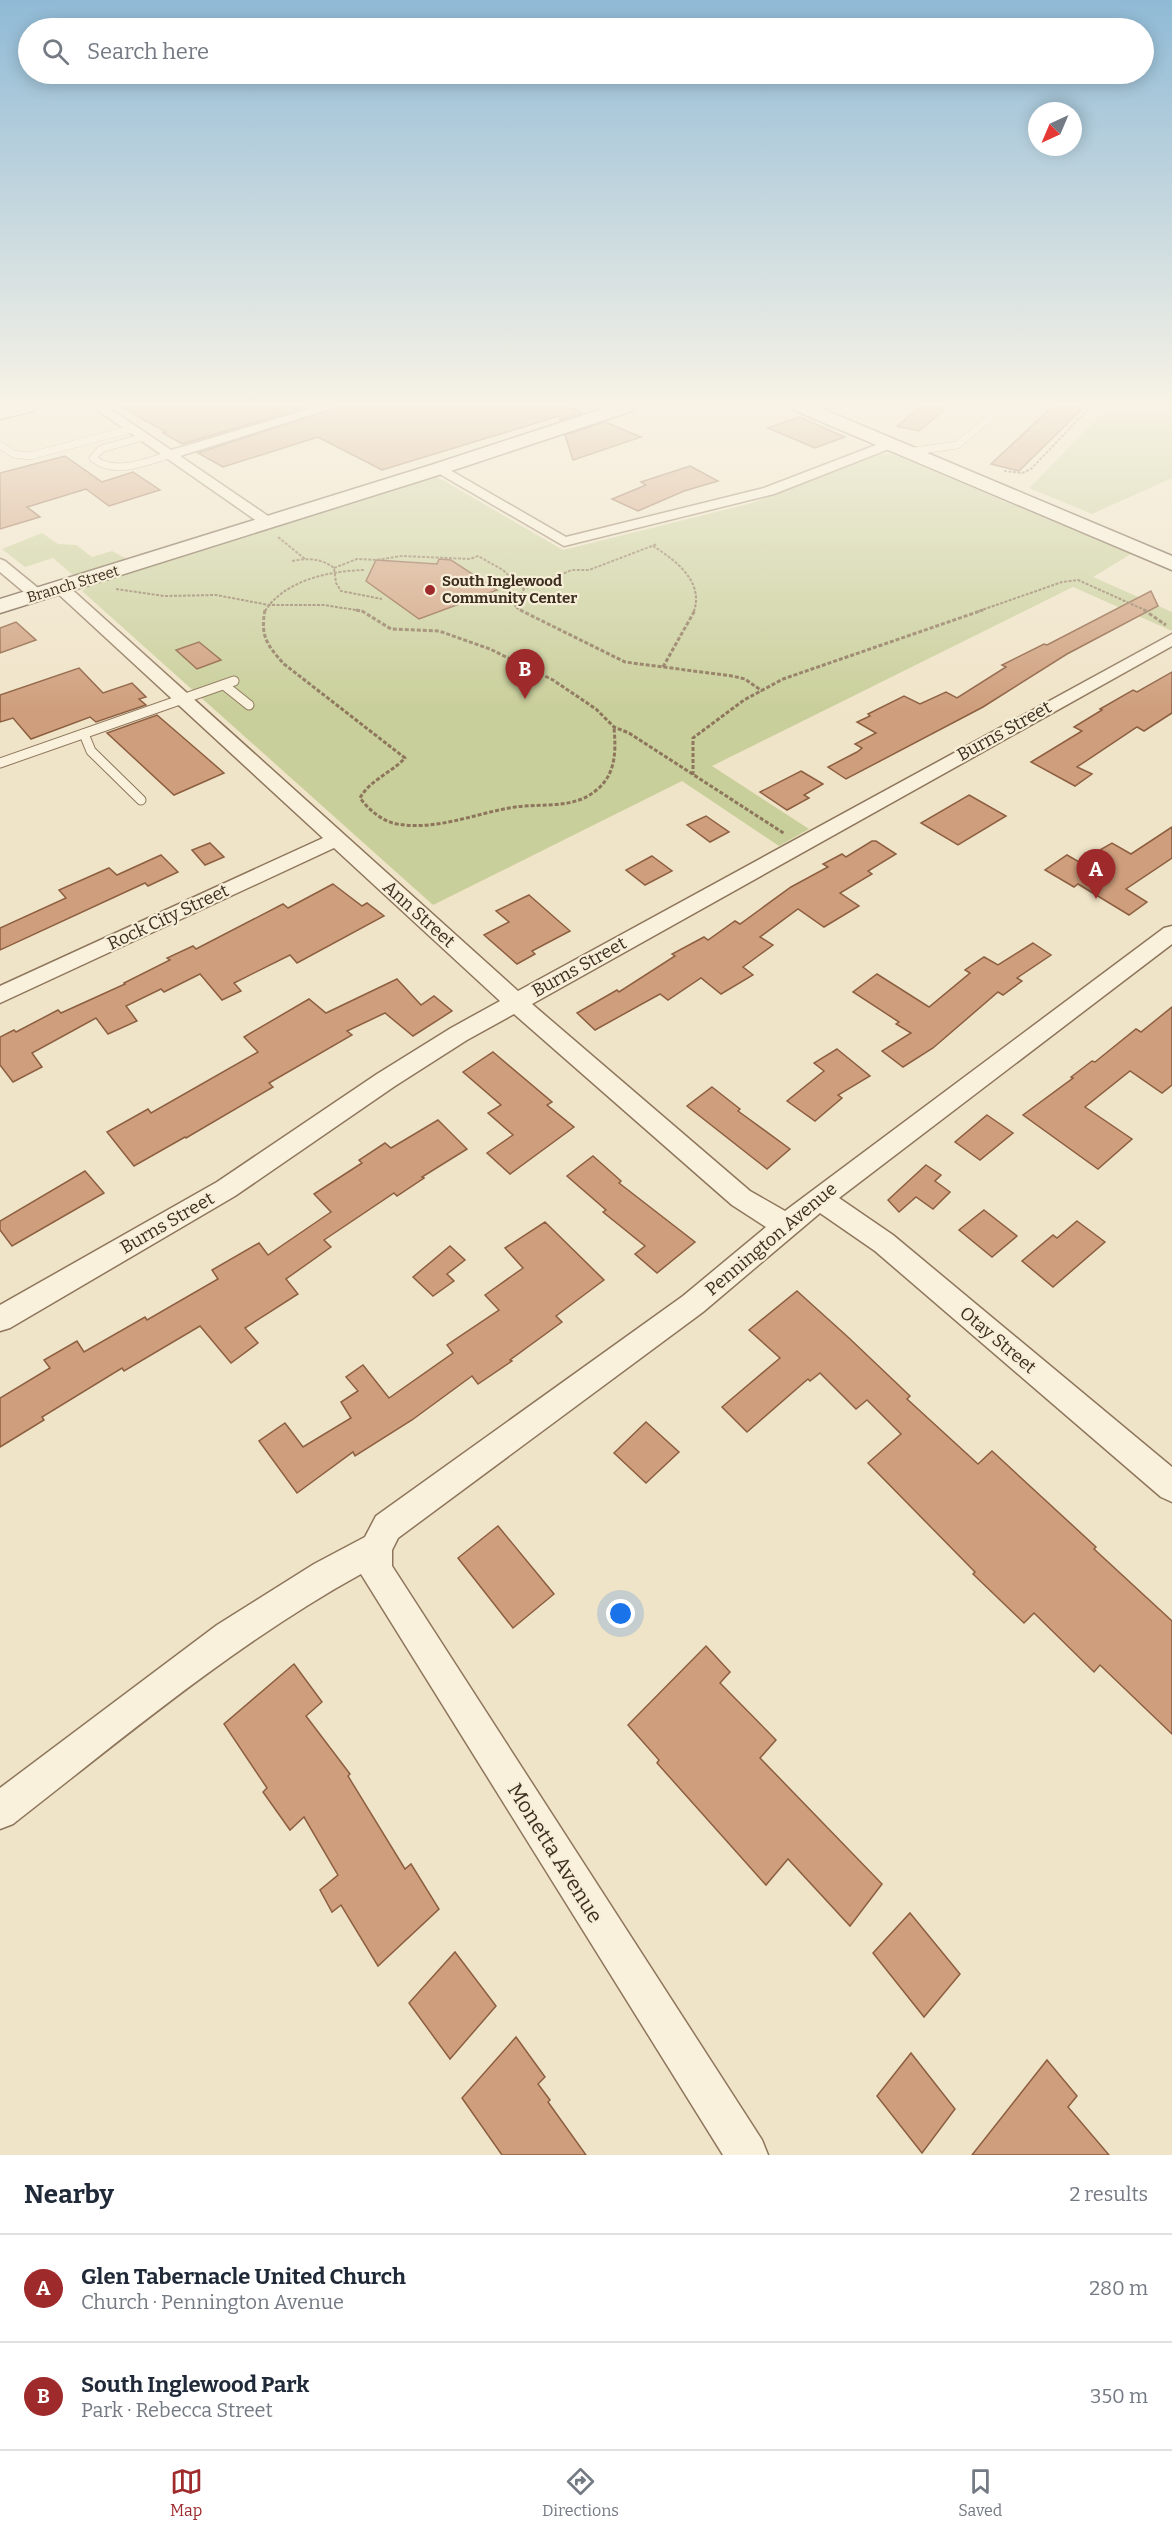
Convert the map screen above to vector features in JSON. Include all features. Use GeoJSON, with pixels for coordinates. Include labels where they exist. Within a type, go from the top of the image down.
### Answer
{"type":"FeatureCollection","features":[{"type":"Feature","properties":{"kind":"street"},"geometry":{"type":"LineString","coordinates":[[242,508],[272,529]]}},
{"type":"Feature","properties":{"kind":"street","name":"Branch Street"},"geometry":{"type":"LineString","coordinates":[[0,606],[272,529],[331,508]]}},
{"type":"Feature","properties":{"kind":"street"},"geometry":{"type":"LineString","coordinates":[[505,508],[564,542],[703,508]]}},
{"type":"Feature","properties":{"kind":"street"},"geometry":{"type":"LineString","coordinates":[[1039,508],[1172,564]]}},
{"type":"Feature","properties":{"kind":"street"},"geometry":{"type":"LineString","coordinates":[[0,564],[37,595]]}},
{"type":"Feature","properties":{"kind":"street","name":"Ann Street"},"geometry":{"type":"LineString","coordinates":[[61,588],[515,1002],[741,1198],[787,1226]]}},
{"type":"Feature","properties":{"kind":"street","name":"Burns Street"},"geometry":{"type":"LineString","coordinates":[[0,1318],[226,1189],[386,1080],[515,1002],[1172,639]]}},
{"type":"Feature","properties":{"kind":"street","name":"Rock City Street"},"geometry":{"type":"LineString","coordinates":[[0,995],[336,838]]}},
{"type":"Feature","properties":{"kind":"street","name":"Pennington Avenue"},"geometry":{"type":"LineString","coordinates":[[376,1548],[387,1527],[693,1304],[819,1198],[1172,933]]}},
{"type":"Feature","properties":{"kind":"street","name":"Otay Street"},"geometry":{"type":"LineString","coordinates":[[819,1198],[884,1243],[1172,1487]]}},
{"type":"Feature","properties":{"kind":"street"},"geometry":{"type":"LineString","coordinates":[[0,1811],[244,1627],[329,1572],[376,1548]]}},
{"type":"Feature","properties":{"kind":"street","name":"Monetta Avenue"},"geometry":{"type":"LineString","coordinates":[[376,1548],[376,1570],[747,2155]]}},
{"type":"Feature","properties":{"kind":"lane"},"geometry":{"type":"LineString","coordinates":[[0,763],[234,681]]}},
{"type":"Feature","properties":{"kind":"lane"},"geometry":{"type":"LineString","coordinates":[[224,685],[249,705]]}},
{"type":"Feature","properties":{"kind":"lane"},"geometry":{"type":"LineString","coordinates":[[84,734],[91,751],[141,800]]}},
{"type":"Feature","properties":{"kind":"path"},"geometry":{"type":"LineString","coordinates":[[272,529],[305,559]]}},
{"type":"Feature","properties":{"kind":"path"},"geometry":{"type":"LineString","coordinates":[[663,667],[679,636],[694,614],[697,602],[692,582],[684,569],[675,559],[655,545],[589,570],[572,570],[524,590],[515,606],[518,610],[626,662],[663,667],[732,676],[744,680],[762,692]]}},
{"type":"Feature","properties":{"kind":"path"},"geometry":{"type":"LineString","coordinates":[[524,590],[503,570],[478,556],[470,559],[402,556],[376,560],[357,559],[292,588],[269,605],[265,610],[263,633],[272,651],[290,669],[405,758],[394,770],[375,780],[363,790],[360,798],[375,814],[396,824],[435,824],[510,808],[576,801],[588,797],[609,774],[616,759],[614,727]]}},
{"type":"Feature","properties":{"kind":"path"},"geometry":{"type":"LineString","coordinates":[[292,561],[305,559],[325,562],[335,570],[364,570]]}},
{"type":"Feature","properties":{"kind":"path"},"geometry":{"type":"LineString","coordinates":[[335,570],[336,583],[341,591],[382,599]]}},
{"type":"Feature","properties":{"kind":"path"},"geometry":{"type":"LineString","coordinates":[[693,775],[693,738],[717,717],[809,667],[843,659],[1069,580],[1078,580],[1147,610],[1161,623],[1172,627]]}},
{"type":"Feature","properties":{"kind":"path"},"geometry":{"type":"LineString","coordinates":[[517,583],[538,584]]}},
{"type":"Feature","properties":{"kind":"path"},"geometry":{"type":"LineString","coordinates":[[107,588],[164,596],[216,595],[269,605],[324,605],[352,609],[362,611],[391,629],[439,631],[490,649],[553,681],[587,702],[614,727],[629,733],[800,844]]}},
{"type":"Feature","properties":{"kind":"green space"},"geometry":{"type":"Polygon","coordinates":[[[333,508],[490,508],[563,550],[734,508],[1020,508],[1131,554],[1093,577],[1172,612],[1172,631],[1073,587],[712,766],[809,829],[779,846],[682,781],[433,905],[82,591],[89,586],[333,508]]]}},
{"type":"Feature","properties":{"kind":"green space"},"geometry":{"type":"Polygon","coordinates":[[[1076,508],[1106,508],[1092,514],[1076,508]]]}},
{"type":"Feature","properties":{"kind":"green space"},"geometry":{"type":"Polygon","coordinates":[[[42,533],[58,544],[76,545],[92,557],[112,551],[127,559],[73,575],[53,558],[25,567],[2,549],[42,533]]]}},
{"type":"Feature","properties":{"kind":"building"},"geometry":{"type":"Polygon","coordinates":[[[0,508],[28,508],[40,517],[0,529],[0,508]]]}},
{"type":"Feature","properties":{"kind":"building"},"geometry":{"type":"Polygon","coordinates":[[[631,508],[646,508],[638,511],[631,508]]]}},
{"type":"Feature","properties":{"kind":"building"},"geometry":{"type":"Polygon","coordinates":[[[439,559],[451,560],[497,590],[419,619],[366,581],[376,560],[437,564],[439,559]]]}},
{"type":"Feature","properties":{"kind":"building"},"geometry":{"type":"Polygon","coordinates":[[[1151,591],[1158,606],[1067,654],[983,707],[846,779],[828,767],[857,752],[862,748],[855,744],[876,733],[857,722],[870,716],[868,714],[904,696],[920,704],[946,692],[957,698],[1006,667],[1002,665],[1044,644],[1047,645],[1151,591]]]}},
{"type":"Feature","properties":{"kind":"building"},"geometry":{"type":"Polygon","coordinates":[[[16,622],[36,640],[0,653],[0,628],[16,622]]]}},
{"type":"Feature","properties":{"kind":"building"},"geometry":{"type":"Polygon","coordinates":[[[199,642],[221,660],[197,669],[176,650],[199,642]]]}},
{"type":"Feature","properties":{"kind":"building"},"geometry":{"type":"Polygon","coordinates":[[[79,668],[103,693],[132,683],[146,697],[139,699],[146,705],[96,722],[90,717],[31,739],[13,718],[0,722],[0,695],[79,668]]]}},
{"type":"Feature","properties":{"kind":"building"},"geometry":{"type":"Polygon","coordinates":[[[1172,672],[1172,713],[1144,731],[1137,727],[1077,767],[1092,774],[1075,786],[1031,762],[1082,731],[1074,727],[1102,710],[1100,709],[1133,690],[1137,692],[1172,672]]]}},
{"type":"Feature","properties":{"kind":"building"},"geometry":{"type":"Polygon","coordinates":[[[157,715],[224,773],[174,795],[107,733],[157,715]]]}},
{"type":"Feature","properties":{"kind":"building"},"geometry":{"type":"Polygon","coordinates":[[[801,771],[823,784],[804,795],[809,798],[787,810],[760,792],[801,771]]]}},
{"type":"Feature","properties":{"kind":"building"},"geometry":{"type":"Polygon","coordinates":[[[969,795],[1006,816],[958,845],[921,823],[969,795]]]}},
{"type":"Feature","properties":{"kind":"building"},"geometry":{"type":"Polygon","coordinates":[[[706,816],[729,832],[710,842],[687,825],[706,816]]]}},
{"type":"Feature","properties":{"kind":"building"},"geometry":{"type":"Polygon","coordinates":[[[1172,827],[1172,858],[1126,889],[1147,902],[1129,915],[1078,884],[1074,887],[1045,870],[1067,855],[1079,862],[1112,843],[1131,854],[1172,827]]]}},
{"type":"Feature","properties":{"kind":"building"},"geometry":{"type":"Polygon","coordinates":[[[872,841],[876,841],[896,854],[868,871],[872,874],[840,893],[859,906],[824,927],[798,909],[760,937],[773,945],[743,967],[753,975],[721,994],[701,978],[668,1000],[660,994],[595,1030],[577,1013],[617,990],[619,992],[675,956],[672,954],[704,937],[708,940],[735,921],[740,924],[791,887],[828,867],[823,864],[842,854],[846,857],[872,841]]]}},
{"type":"Feature","properties":{"kind":"building"},"geometry":{"type":"Polygon","coordinates":[[[210,843],[224,857],[205,865],[192,850],[210,843]]]}},
{"type":"Feature","properties":{"kind":"building"},"geometry":{"type":"Polygon","coordinates":[[[161,855],[178,872],[148,886],[145,883],[0,950],[0,928],[66,898],[59,890],[109,868],[117,875],[161,855]]]}},
{"type":"Feature","properties":{"kind":"building"},"geometry":{"type":"Polygon","coordinates":[[[652,856],[672,871],[645,885],[626,870],[652,856]]]}},
{"type":"Feature","properties":{"kind":"building"},"geometry":{"type":"Polygon","coordinates":[[[333,884],[362,906],[367,903],[384,916],[297,963],[290,955],[234,983],[241,991],[222,1000],[200,974],[164,992],[161,989],[126,1006],[137,1021],[108,1034],[96,1018],[32,1053],[42,1067],[13,1082],[0,1065],[0,1037],[14,1030],[16,1032],[58,1010],[61,1013],[125,984],[170,960],[167,958],[193,946],[196,949],[283,904],[288,908],[333,884]]]}},
{"type":"Feature","properties":{"kind":"building"},"geometry":{"type":"Polygon","coordinates":[[[529,895],[570,931],[532,951],[535,954],[517,964],[484,935],[509,922],[496,911],[529,895]]]}},
{"type":"Feature","properties":{"kind":"building"},"geometry":{"type":"Polygon","coordinates":[[[1033,943],[1051,955],[1017,978],[1022,981],[1003,995],[998,992],[933,1048],[903,1067],[882,1051],[911,1033],[896,1024],[899,1022],[853,992],[877,974],[929,1007],[970,973],[965,970],[984,957],[998,965],[1033,943]]]}},
{"type":"Feature","properties":{"kind":"building"},"geometry":{"type":"Polygon","coordinates":[[[397,979],[421,1005],[434,996],[452,1011],[413,1036],[385,1013],[347,1031],[352,1035],[269,1083],[273,1087],[134,1166],[107,1132],[148,1109],[151,1113],[258,1052],[244,1037],[309,999],[326,1013],[397,979]]]}},
{"type":"Feature","properties":{"kind":"building"},"geometry":{"type":"Polygon","coordinates":[[[1172,1007],[1172,1085],[1162,1093],[1130,1071],[1085,1107],[1132,1139],[1098,1169],[1023,1115],[1136,1029],[1141,1032],[1172,1007]]]}},
{"type":"Feature","properties":{"kind":"building"},"geometry":{"type":"Polygon","coordinates":[[[837,1049],[870,1076],[838,1095],[842,1098],[815,1121],[787,1101],[824,1071],[814,1063],[837,1049]]]}},
{"type":"Feature","properties":{"kind":"building"},"geometry":{"type":"Polygon","coordinates":[[[493,1052],[552,1102],[547,1105],[574,1127],[510,1174],[487,1153],[513,1135],[488,1113],[501,1105],[463,1072],[493,1052]]]}},
{"type":"Feature","properties":{"kind":"building"},"geometry":{"type":"Polygon","coordinates":[[[712,1087],[740,1109],[738,1111],[790,1149],[767,1169],[687,1106],[712,1087]]]}},
{"type":"Feature","properties":{"kind":"building"},"geometry":{"type":"Polygon","coordinates":[[[987,1115],[1013,1133],[980,1160],[955,1142],[987,1115]]]}},
{"type":"Feature","properties":{"kind":"building"},"geometry":{"type":"Polygon","coordinates":[[[438,1120],[467,1149],[422,1177],[424,1178],[397,1196],[394,1193],[324,1240],[331,1247],[286,1279],[298,1294],[245,1328],[258,1343],[231,1363],[200,1326],[124,1371],[122,1368],[42,1417],[44,1420],[0,1447],[0,1398],[50,1368],[44,1360],[77,1341],[84,1352],[145,1317],[147,1320],[218,1279],[212,1270],[259,1243],[268,1255],[331,1212],[314,1194],[362,1163],[359,1160],[385,1143],[391,1148],[438,1120]]]}},
{"type":"Feature","properties":{"kind":"building"},"geometry":{"type":"Polygon","coordinates":[[[593,1156],[621,1181],[619,1183],[695,1242],[657,1273],[635,1254],[645,1246],[603,1212],[606,1210],[567,1176],[593,1156]]]}},
{"type":"Feature","properties":{"kind":"building"},"geometry":{"type":"Polygon","coordinates":[[[926,1165],[941,1175],[935,1181],[950,1192],[933,1209],[916,1197],[899,1212],[888,1200],[926,1165]]]}},
{"type":"Feature","properties":{"kind":"building"},"geometry":{"type":"Polygon","coordinates":[[[85,1171],[104,1193],[12,1246],[0,1230],[0,1221],[85,1171]]]}},
{"type":"Feature","properties":{"kind":"building"},"geometry":{"type":"Polygon","coordinates":[[[984,1210],[1017,1236],[992,1257],[959,1230],[984,1210]]]}},
{"type":"Feature","properties":{"kind":"building"},"geometry":{"type":"Polygon","coordinates":[[[1077,1221],[1105,1242],[1053,1287],[1022,1261],[1053,1235],[1057,1238],[1077,1221]]]}},
{"type":"Feature","properties":{"kind":"building"},"geometry":{"type":"Polygon","coordinates":[[[545,1222],[604,1280],[556,1316],[562,1322],[510,1360],[512,1361],[478,1384],[472,1376],[412,1420],[355,1456],[353,1452],[297,1493],[259,1441],[285,1423],[303,1447],[351,1418],[341,1402],[358,1391],[346,1377],[363,1365],[389,1398],[453,1353],[447,1345],[499,1310],[485,1295],[523,1268],[505,1248],[545,1222]]]}},
{"type":"Feature","properties":{"kind":"building"},"geometry":{"type":"Polygon","coordinates":[[[450,1246],[465,1260],[447,1274],[454,1281],[433,1296],[413,1277],[450,1246]]]}},
{"type":"Feature","properties":{"kind":"building"},"geometry":{"type":"Polygon","coordinates":[[[797,1291],[910,1396],[907,1399],[978,1464],[992,1451],[1172,1621],[1172,1734],[1100,1665],[1094,1672],[1034,1613],[1024,1623],[973,1574],[975,1572],[868,1463],[901,1434],[867,1400],[856,1409],[820,1373],[810,1381],[808,1379],[747,1432],[722,1407],[780,1358],[749,1330],[797,1291]]]}},
{"type":"Feature","properties":{"kind":"building"},"geometry":{"type":"Polygon","coordinates":[[[646,1422],[679,1452],[646,1483],[614,1453],[646,1422]]]}},
{"type":"Feature","properties":{"kind":"building"},"geometry":{"type":"Polygon","coordinates":[[[498,1526],[554,1594],[513,1628],[458,1558],[498,1526]]]}},
{"type":"Feature","properties":{"kind":"building"},"geometry":{"type":"Polygon","coordinates":[[[706,1646],[730,1672],[720,1683],[776,1740],[760,1758],[882,1884],[850,1926],[788,1859],[766,1885],[657,1763],[659,1760],[628,1725],[706,1646]]]}},
{"type":"Feature","properties":{"kind":"building"},"geometry":{"type":"Polygon","coordinates":[[[294,1664],[322,1702],[306,1716],[350,1774],[348,1776],[405,1869],[411,1864],[439,1909],[378,1966],[341,1905],[332,1912],[320,1890],[338,1875],[304,1817],[290,1830],[263,1792],[267,1788],[224,1724],[294,1664]]]}},
{"type":"Feature","properties":{"kind":"building"},"geometry":{"type":"Polygon","coordinates":[[[910,1913],[960,1974],[924,2017],[873,1953],[910,1913]]]}},
{"type":"Feature","properties":{"kind":"building"},"geometry":{"type":"Polygon","coordinates":[[[455,1952],[496,2006],[450,2059],[409,2003],[455,1952]]]}},
{"type":"Feature","properties":{"kind":"building"},"geometry":{"type":"Polygon","coordinates":[[[516,2037],[545,2077],[538,2084],[550,2100],[548,2102],[586,2155],[502,2155],[462,2098],[516,2037]]]}},
{"type":"Feature","properties":{"kind":"building"},"geometry":{"type":"Polygon","coordinates":[[[911,2053],[955,2109],[922,2153],[877,2096],[911,2053]]]}},
{"type":"Feature","properties":{"kind":"building"},"geometry":{"type":"Polygon","coordinates":[[[1047,2060],[1077,2096],[1068,2107],[1109,2155],[972,2155],[1047,2060]]]}},
{"type":"Feature","properties":{"kind":"place","name":"South Inglewood Community Center"},"geometry":{"type":"Point","coordinates":[430,590]}},
{"type":"Feature","properties":{"kind":"place","name":"South Inglewood Park"},"geometry":{"type":"Point","coordinates":[525,699]}},
{"type":"Feature","properties":{"kind":"place","name":"Glen Tabernacle United Church"},"geometry":{"type":"Point","coordinates":[1096,899]}}]}
